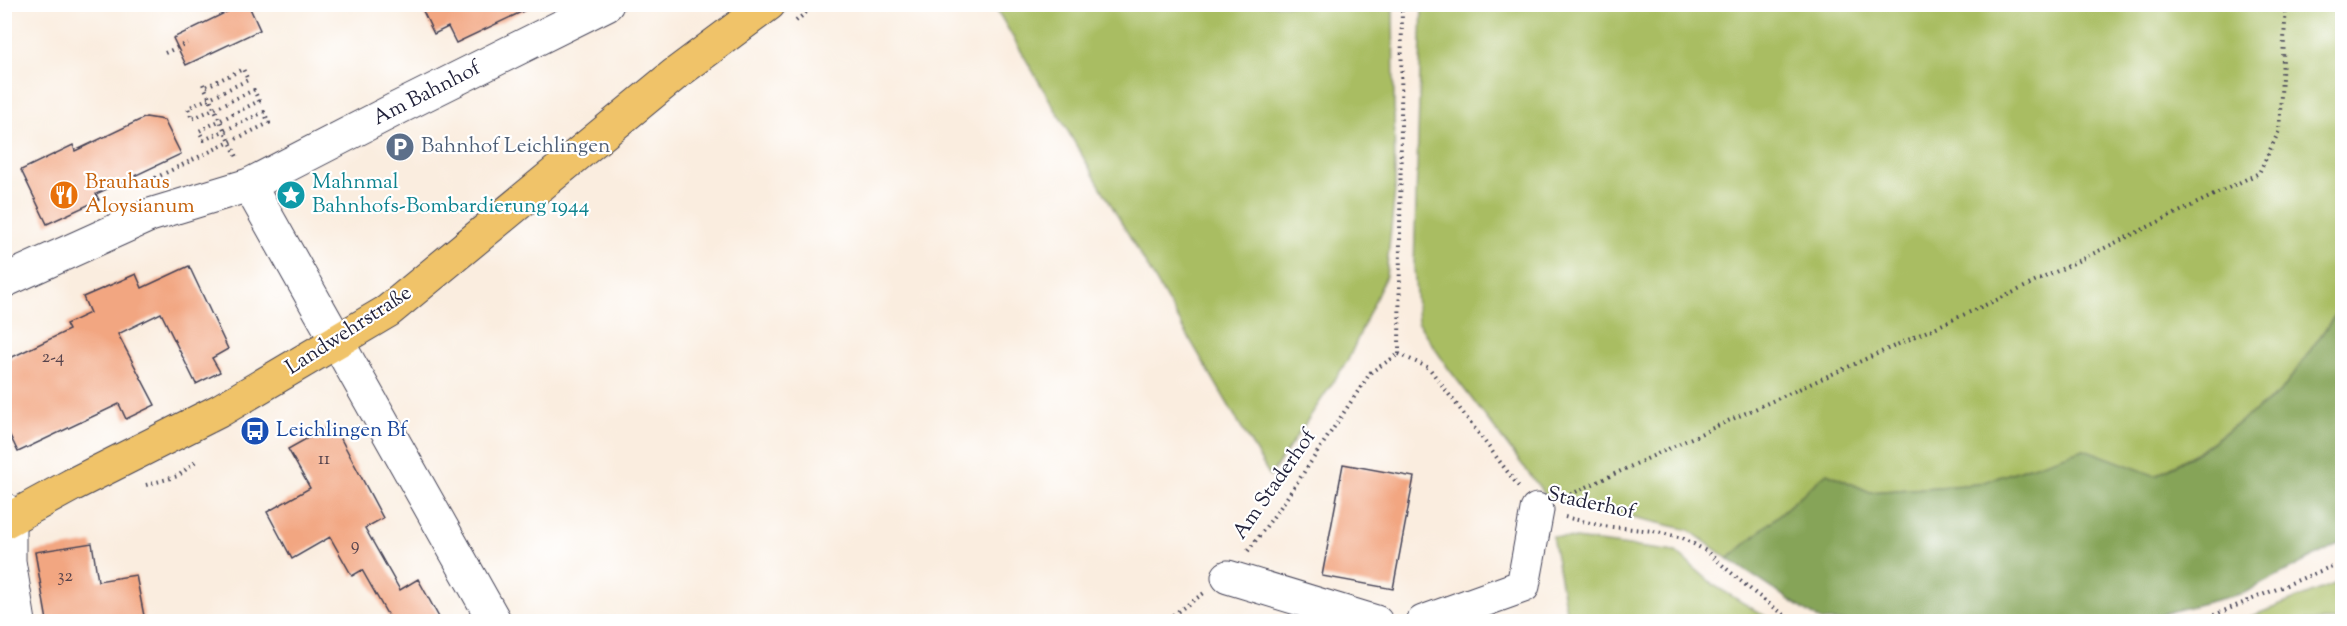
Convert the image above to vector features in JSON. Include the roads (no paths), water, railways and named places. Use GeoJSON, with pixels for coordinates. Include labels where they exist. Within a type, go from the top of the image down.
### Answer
{"type":"FeatureCollection","features":[{"type":"Feature","properties":{"kind":"main road","name":"Landwehrstraße"},"geometry":{"type":"LineString","coordinates":[[6,517],[219,411],[388,311],[674,75],[769,4]]}},
{"type":"Feature","properties":{"kind":"street","name":"Am Bahnhof"},"geometry":{"type":"LineString","coordinates":[[4,281],[150,215],[249,185],[607,4]]}},
{"type":"Feature","properties":{"kind":"street"},"geometry":{"type":"LineString","coordinates":[[249,185],[495,621]]}},
{"type":"Feature","properties":{"kind":"street"},"geometry":{"type":"LineString","coordinates":[[1423,621],[1523,586],[1537,510]]}},
{"type":"Feature","properties":{"kind":"street"},"geometry":{"type":"LineString","coordinates":[[6,517],[9,561],[19,621]]}},
{"type":"Feature","properties":{"kind":"street"},"geometry":{"type":"LineString","coordinates":[[1228,577],[1376,621]]}},
{"type":"Feature","properties":{"kind":"place","name":"Bahnhof Leichlingen"},"geometry":{"type":"Point","coordinates":[400,147]}},
{"type":"Feature","properties":{"kind":"place","name":"Brauhaus Aloysianum"},"geometry":{"type":"Point","coordinates":[64,195]}},
{"type":"Feature","properties":{"kind":"place","name":"Mahnmal Bahnhofs-Bombardierung 1944"},"geometry":{"type":"Point","coordinates":[291,195]}},
{"type":"Feature","properties":{"kind":"place","name":"Leichlingen Bf"},"geometry":{"type":"Point","coordinates":[255,431]}}]}
